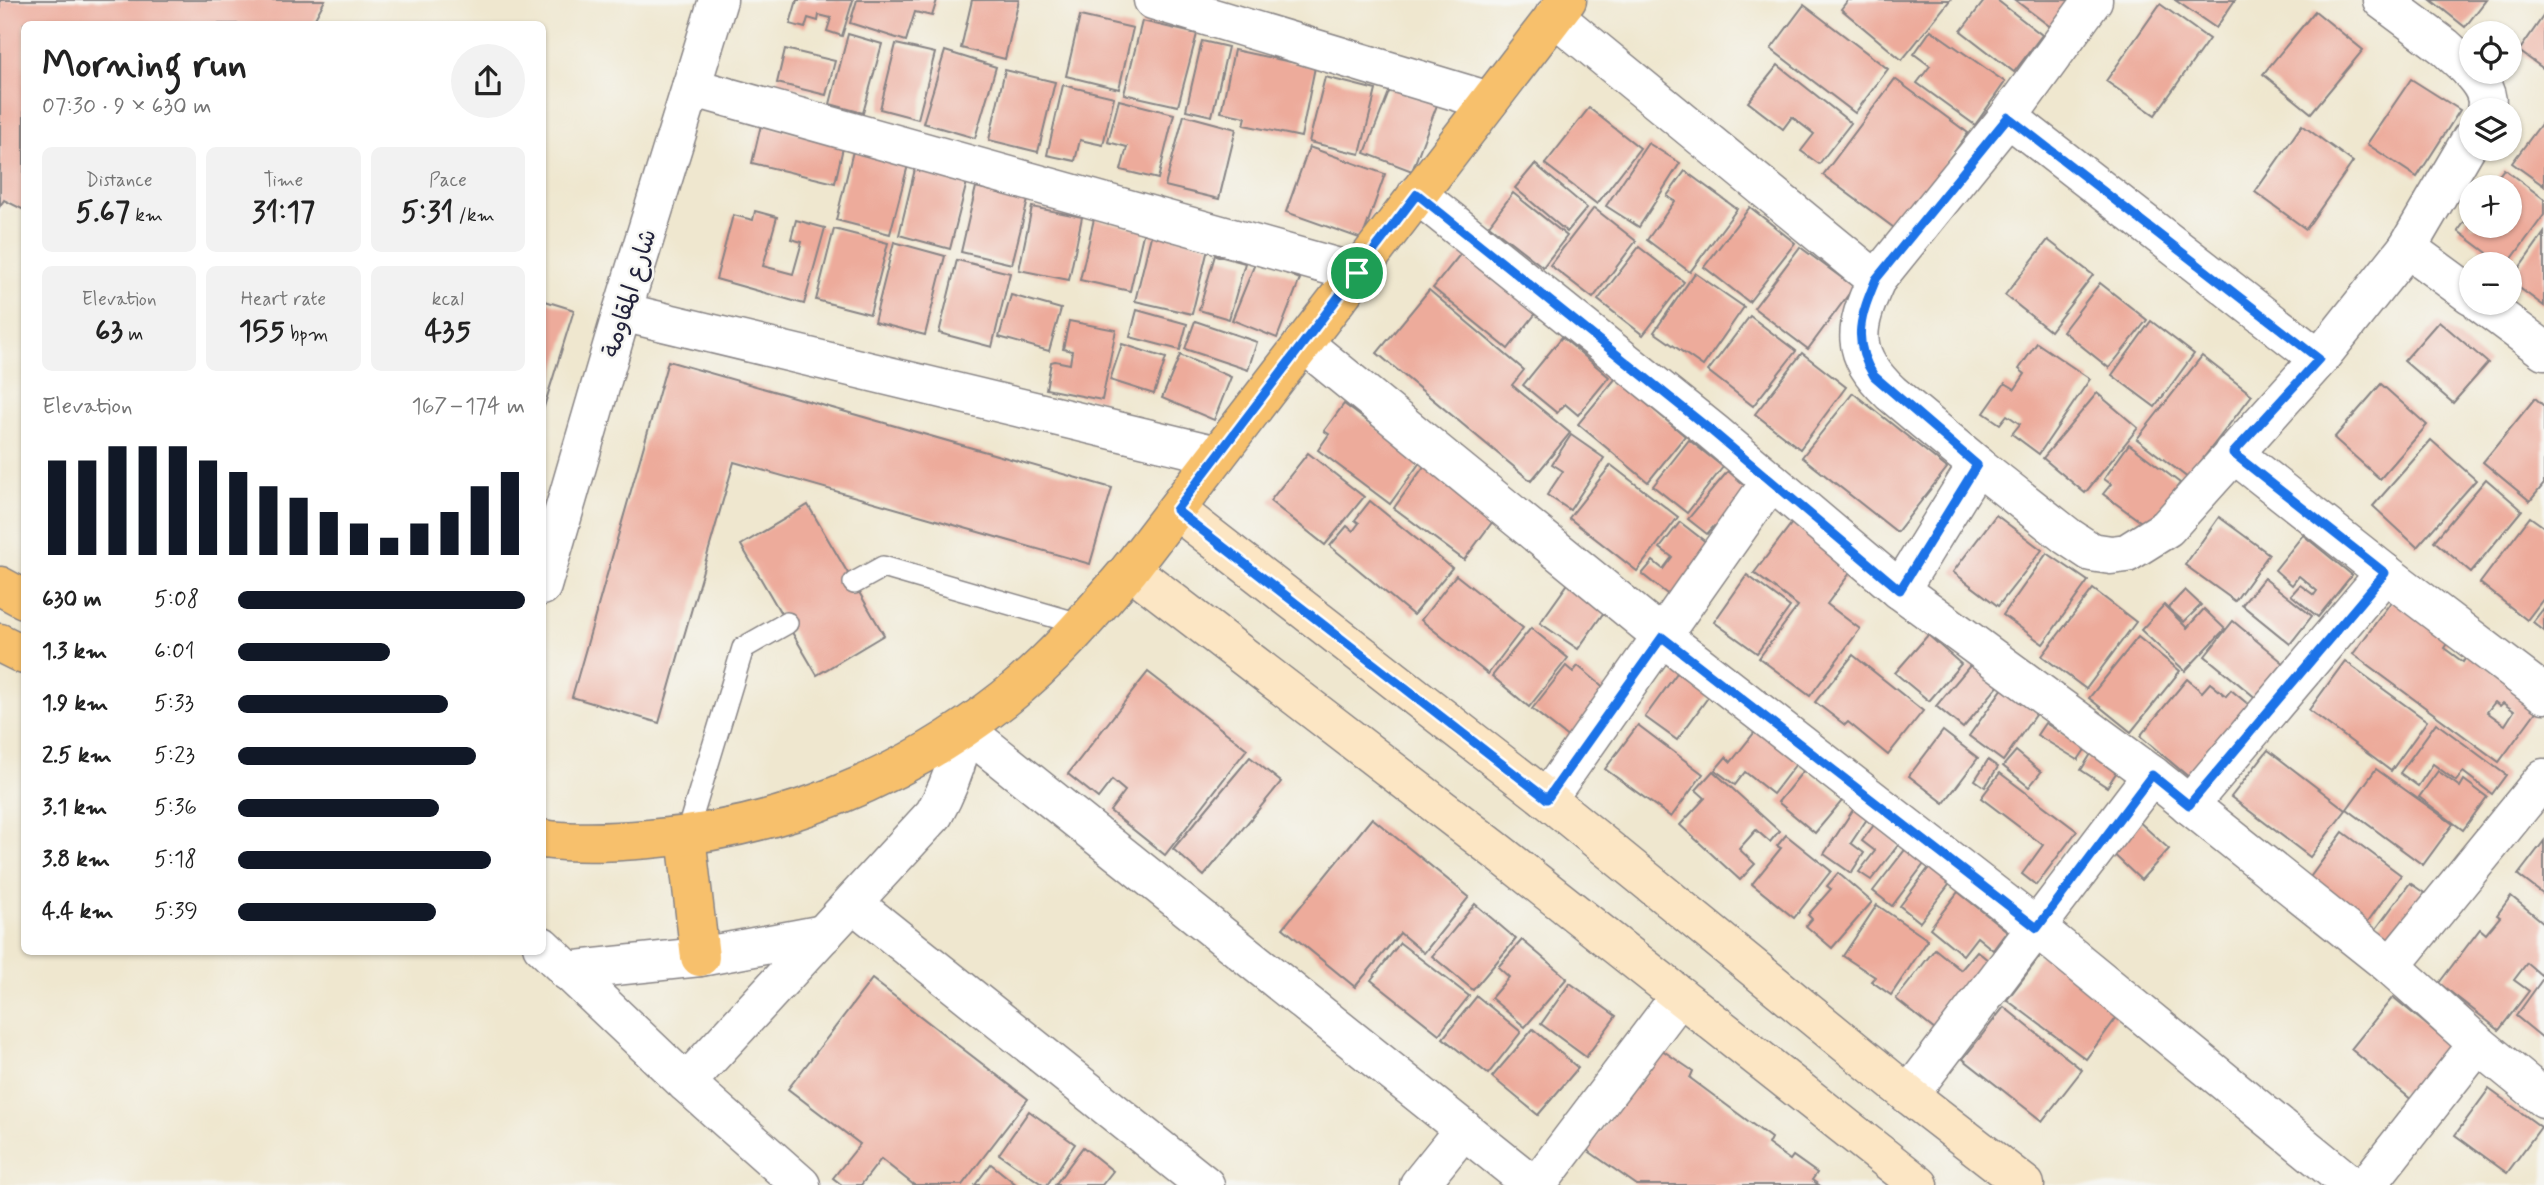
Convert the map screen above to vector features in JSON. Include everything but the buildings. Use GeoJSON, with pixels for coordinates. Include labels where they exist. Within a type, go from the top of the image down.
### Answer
{"type":"FeatureCollection","features":[{"type":"Feature","properties":{"kind":"main road"},"geometry":{"type":"LineString","coordinates":[[546,839],[619,842],[686,836],[746,826],[804,809],[871,782],[914,760],[964,729],[1005,698],[1083,625],[1130,569],[1561,8]]}},
{"type":"Feature","properties":{"kind":"main road"},"geometry":{"type":"LineString","coordinates":[[0,586],[21,596]]}},
{"type":"Feature","properties":{"kind":"main road"},"geometry":{"type":"LineString","coordinates":[[0,643],[21,654]]}},
{"type":"Feature","properties":{"kind":"main road"},"geometry":{"type":"LineString","coordinates":[[686,836],[700,957]]}},
{"type":"Feature","properties":{"kind":"street","name":"شارع المقاومة"},"geometry":{"type":"LineString","coordinates":[[546,572],[622,312],[718,0]]}},
{"type":"Feature","properties":{"kind":"street"},"geometry":{"type":"LineString","coordinates":[[1153,0],[1489,101]]}},
{"type":"Feature","properties":{"kind":"street"},"geometry":{"type":"LineString","coordinates":[[2093,0],[2008,117],[1876,279],[1864,307],[1860,328],[1860,348],[1866,364],[1891,393],[1977,465],[2067,536],[2091,551],[2111,555],[2127,553],[2166,527],[2319,359],[2407,248],[2459,159]]}},
{"type":"Feature","properties":{"kind":"street"},"geometry":{"type":"LineString","coordinates":[[2382,0],[2459,60]]}},
{"type":"Feature","properties":{"kind":"street"},"geometry":{"type":"LineString","coordinates":[[1561,8],[1876,279]]}},
{"type":"Feature","properties":{"kind":"street"},"geometry":{"type":"LineString","coordinates":[[691,87],[1357,273]]}},
{"type":"Feature","properties":{"kind":"street"},"geometry":{"type":"LineString","coordinates":[[2008,117],[2319,359]]}},
{"type":"Feature","properties":{"kind":"street"},"geometry":{"type":"LineString","coordinates":[[1417,194],[1900,590],[2152,775],[2391,966],[2478,1044],[2544,1098]]}},
{"type":"Feature","properties":{"kind":"street"},"geometry":{"type":"LineString","coordinates":[[2407,248],[2459,286]]}},
{"type":"Feature","properties":{"kind":"street"},"geometry":{"type":"LineString","coordinates":[[622,312],[1217,455]]}},
{"type":"Feature","properties":{"kind":"street"},"geometry":{"type":"LineString","coordinates":[[2497,315],[2544,350]]}},
{"type":"Feature","properties":{"kind":"street"},"geometry":{"type":"LineString","coordinates":[[1303,343],[1662,637],[2037,928],[2351,1185]]}},
{"type":"Feature","properties":{"kind":"street"},"geometry":{"type":"LineString","coordinates":[[2233,453],[2544,694]]}},
{"type":"Feature","properties":{"kind":"street"},"geometry":{"type":"LineString","coordinates":[[1900,590],[1977,465]]}},
{"type":"Feature","properties":{"kind":"street"},"geometry":{"type":"LineString","coordinates":[[1547,799],[1770,481]]}},
{"type":"Feature","properties":{"kind":"street"},"geometry":{"type":"LineString","coordinates":[[1176,510],[1547,799],[1909,1095],[2025,1185]]}},
{"type":"Feature","properties":{"kind":"street"},"geometry":{"type":"LineString","coordinates":[[1130,569],[1498,852],[1919,1185]]}},
{"type":"Feature","properties":{"kind":"street"},"geometry":{"type":"LineString","coordinates":[[2189,805],[2385,573]]}},
{"type":"Feature","properties":{"kind":"street"},"geometry":{"type":"LineString","coordinates":[[964,729],[1535,1185],[1680,996]]}},
{"type":"Feature","properties":{"kind":"street"},"geometry":{"type":"LineString","coordinates":[[687,1083],[934,814],[949,788],[960,759],[964,729]]}},
{"type":"Feature","properties":{"kind":"street"},"geometry":{"type":"LineString","coordinates":[[1909,1095],[2152,775]]}},
{"type":"Feature","properties":{"kind":"street"},"geometry":{"type":"LineString","coordinates":[[2391,966],[2544,778]]}},
{"type":"Feature","properties":{"kind":"street"},"geometry":{"type":"LineString","coordinates":[[853,903],[1205,1185]]}},
{"type":"Feature","properties":{"kind":"street"},"geometry":{"type":"LineString","coordinates":[[555,958],[700,957],[824,934]]}},
{"type":"Feature","properties":{"kind":"street"},"geometry":{"type":"LineString","coordinates":[[555,958],[687,1083],[802,1185]]}},
{"type":"Feature","properties":{"kind":"street"},"geometry":{"type":"LineString","coordinates":[[2367,1185],[2478,1044]]}},
{"type":"Feature","properties":{"kind":"street"},"geometry":{"type":"LineString","coordinates":[[1419,1185],[1464,1129]]}},
{"type":"Feature","properties":{"kind":"lane"},"geometry":{"type":"LineString","coordinates":[[855,583],[883,567],[1083,625]]}},
{"type":"Feature","properties":{"kind":"lane"},"geometry":{"type":"LineString","coordinates":[[686,836],[743,648],[787,623]]}},
{"type":"Feature","properties":{"kind":"route"},"geometry":{"type":"LineString","coordinates":[[2008,117],[2319,359],[2233,453],[2385,573],[2189,805],[2152,775],[2037,928],[1662,637],[1547,799],[1176,510],[1357,273],[1417,194],[1713,432],[1900,590],[1977,465],[1874,376],[1860,348],[1864,307],[1876,279],[2008,117]]}}]}
